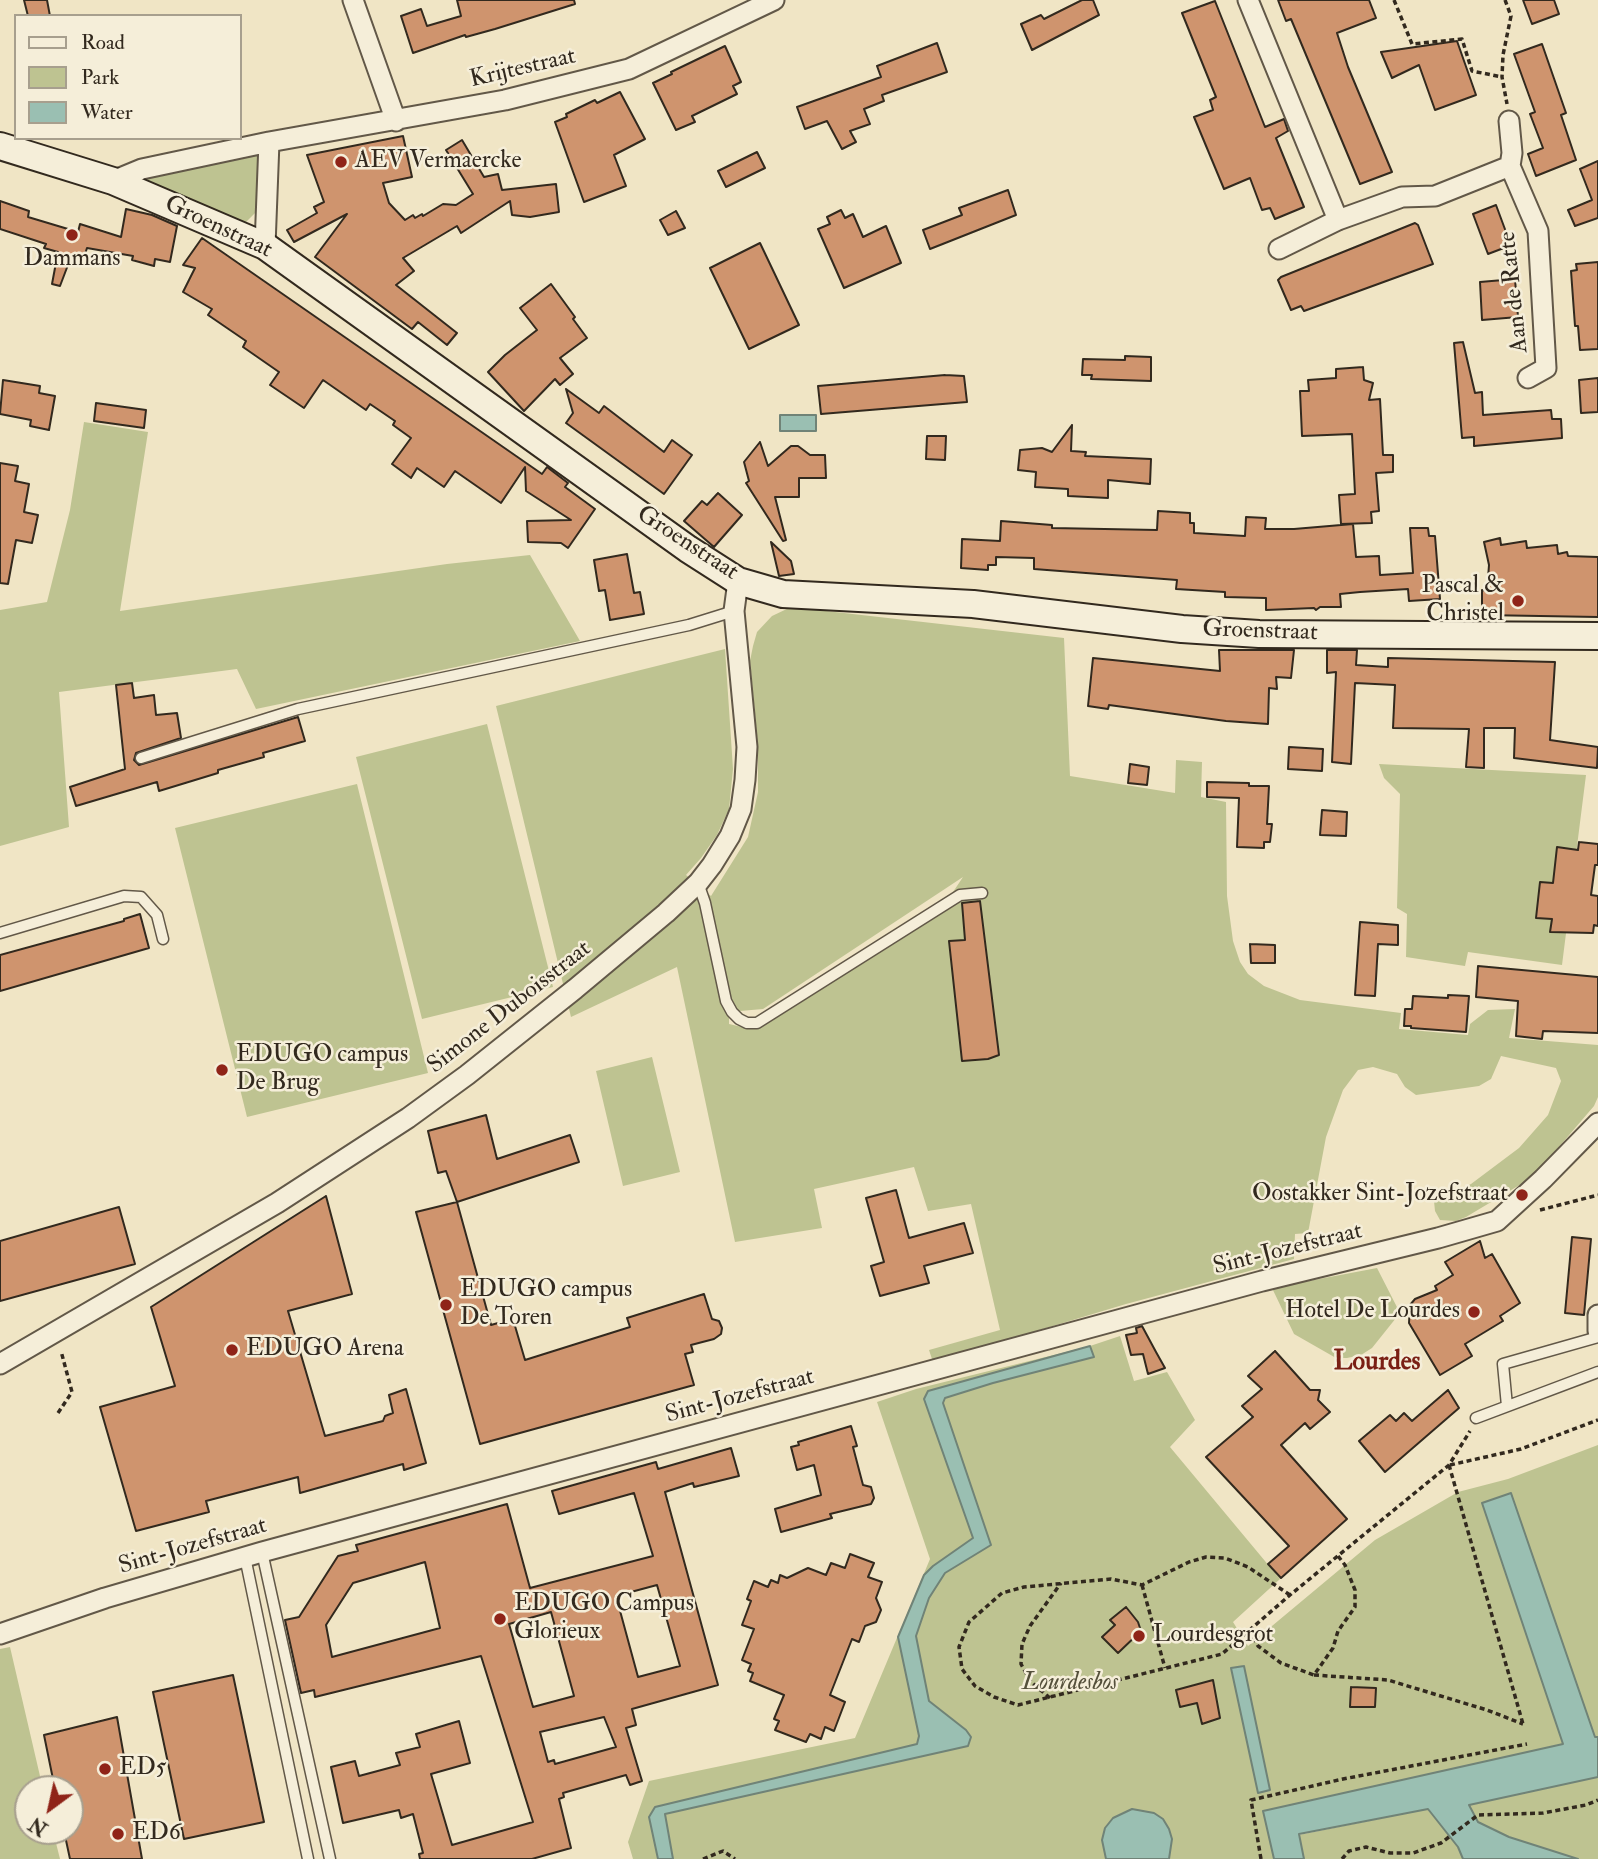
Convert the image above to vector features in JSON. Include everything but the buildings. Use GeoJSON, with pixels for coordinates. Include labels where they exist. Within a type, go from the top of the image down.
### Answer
{"type":"FeatureCollection","features":[{"type":"Feature","properties":{"kind":"street"},"geometry":{"type":"LineString","coordinates":[[353,0],[396,121]]}},
{"type":"Feature","properties":{"kind":"street","name":"Krijtestraat"},"geometry":{"type":"LineString","coordinates":[[113,181],[142,169],[269,142],[505,100],[629,69],[774,0]]}},
{"type":"Feature","properties":{"kind":"street"},"geometry":{"type":"LineString","coordinates":[[1248,0],[1338,220]]}},
{"type":"Feature","properties":{"kind":"street"},"geometry":{"type":"LineString","coordinates":[[1279,249],[1338,220],[1402,197],[1435,196],[1510,166],[1512,153],[1509,121]]}},
{"type":"Feature","properties":{"kind":"street"},"geometry":{"type":"LineString","coordinates":[[265,246],[269,142]]}},
{"type":"Feature","properties":{"kind":"street","name":"Groenstraat"},"geometry":{"type":"LineString","coordinates":[[0,146],[113,181],[265,246],[688,549],[738,581],[783,594],[961,603],[1182,629],[1259,634],[1598,636]]}},
{"type":"Feature","properties":{"kind":"street","name":"Aan de Ratte"},"geometry":{"type":"LineString","coordinates":[[1510,166],[1538,231],[1546,368],[1528,378]]}},
{"type":"Feature","properties":{"kind":"street","name":"Simone Duboisstraat"},"geometry":{"type":"LineString","coordinates":[[0,1364],[276,1203],[408,1118],[575,989],[698,883],[730,836],[741,809],[745,780],[747,747],[734,611],[738,581]]}},
{"type":"Feature","properties":{"kind":"street","name":"Sint-Jozefstraat"},"geometry":{"type":"LineString","coordinates":[[0,1634],[105,1598],[254,1554],[1262,1281],[1497,1221],[1598,1123]]}},
{"type":"Feature","properties":{"kind":"street"},"geometry":{"type":"LineString","coordinates":[[1598,1315],[1598,1334]]}},
{"type":"Feature","properties":{"kind":"lane"},"geometry":{"type":"LineString","coordinates":[[141,758],[298,709],[689,625],[734,611]]}},
{"type":"Feature","properties":{"kind":"lane"},"geometry":{"type":"LineString","coordinates":[[698,883],[705,903],[726,1001],[732,1012],[747,1023],[757,1023],[960,895],[982,893]]}},
{"type":"Feature","properties":{"kind":"lane"},"geometry":{"type":"LineString","coordinates":[[0,933],[124,896],[141,897],[157,915],[163,939]]}},
{"type":"Feature","properties":{"kind":"lane"},"geometry":{"type":"LineString","coordinates":[[1507,1406],[1503,1364],[1598,1334]]}},
{"type":"Feature","properties":{"kind":"lane"},"geometry":{"type":"LineString","coordinates":[[1476,1418],[1598,1372]]}},
{"type":"Feature","properties":{"kind":"lane"},"geometry":{"type":"LineString","coordinates":[[254,1554],[308,1859]]}},
{"type":"Feature","properties":{"kind":"lane"},"geometry":{"type":"LineString","coordinates":[[254,1554],[330,1859]]}},
{"type":"Feature","properties":{"kind":"path"},"geometry":{"type":"LineString","coordinates":[[1394,0],[1412,44],[1462,39],[1472,71],[1502,77]]}},
{"type":"Feature","properties":{"kind":"path"},"geometry":{"type":"LineString","coordinates":[[1505,0],[1511,16],[1503,55],[1502,77],[1509,121]]}},
{"type":"Feature","properties":{"kind":"path"},"geometry":{"type":"LineString","coordinates":[[1535,1211],[1598,1195]]}},
{"type":"Feature","properties":{"kind":"path"},"geometry":{"type":"LineString","coordinates":[[56,1332],[72,1392],[58,1413]]}},
{"type":"Feature","properties":{"kind":"path"},"geometry":{"type":"LineString","coordinates":[[1290,1595],[1248,1567],[1226,1558],[1206,1557],[1189,1562],[1142,1585],[1111,1579],[1024,1587],[1002,1593],[969,1622],[960,1647],[962,1669],[975,1686],[994,1697],[1018,1705],[1222,1654],[1449,1465],[1468,1437],[1476,1418]]}},
{"type":"Feature","properties":{"kind":"path"},"geometry":{"type":"LineString","coordinates":[[1449,1465],[1521,1449],[1598,1420]]}},
{"type":"Feature","properties":{"kind":"path"},"geometry":{"type":"LineString","coordinates":[[1249,1630],[1258,1646],[1280,1663],[1314,1675],[1388,1680],[1524,1724],[1449,1465]]}},
{"type":"Feature","properties":{"kind":"path"},"geometry":{"type":"LineString","coordinates":[[1314,1675],[1333,1648],[1338,1631],[1355,1607],[1355,1590],[1345,1565],[1338,1556]]}},
{"type":"Feature","properties":{"kind":"path"},"geometry":{"type":"LineString","coordinates":[[1050,1698],[1031,1682],[1021,1664],[1022,1644],[1030,1626],[1061,1582]]}},
{"type":"Feature","properties":{"kind":"path"},"geometry":{"type":"LineString","coordinates":[[1142,1585],[1166,1669]]}},
{"type":"Feature","properties":{"kind":"path"},"geometry":{"type":"LineString","coordinates":[[1261,1859],[1251,1800],[1343,1779],[1527,1744]]}},
{"type":"Feature","properties":{"kind":"path"},"geometry":{"type":"LineString","coordinates":[[1342,1859],[1349,1851],[1366,1847],[1390,1853],[1413,1853],[1441,1843],[1478,1815],[1543,1813],[1586,1805],[1598,1800]]}},
{"type":"Feature","properties":{"kind":"path"},"geometry":{"type":"LineString","coordinates":[[704,1859],[723,1851],[735,1859]]}},
{"type":"Feature","properties":{"kind":"green space"},"geometry":{"type":"Polygon","coordinates":[[[258,155],[257,211],[246,222],[238,223],[146,184],[149,175],[195,163],[258,155]]]}},
{"type":"Feature","properties":{"kind":"green space"},"geometry":{"type":"Polygon","coordinates":[[[84,422],[148,432],[120,611],[447,564],[530,555],[580,641],[256,709],[237,669],[59,692],[69,827],[0,846],[0,610],[47,602],[70,510],[84,422]]]}},
{"type":"Feature","properties":{"kind":"green space"},"geometry":{"type":"Polygon","coordinates":[[[791,607],[1064,638],[1070,776],[1175,793],[1176,760],[1202,762],[1201,797],[1226,802],[1227,896],[1233,941],[1240,962],[1248,974],[1264,986],[1300,1000],[1401,1013],[1399,1029],[1468,1035],[1470,1024],[1488,1010],[1515,1009],[1509,1038],[1598,1045],[1598,1097],[1594,1106],[1533,1177],[1466,1217],[1456,1221],[1440,1220],[1434,1201],[1471,1184],[1519,1148],[1548,1115],[1561,1081],[1556,1068],[1501,1056],[1491,1079],[1479,1086],[1416,1095],[1405,1087],[1397,1074],[1373,1067],[1358,1070],[1343,1090],[1326,1137],[1308,1233],[1295,1234],[1294,1259],[1126,1304],[933,1362],[929,1350],[1000,1330],[971,1204],[928,1211],[914,1167],[814,1189],[822,1228],[735,1242],[677,967],[571,1017],[496,706],[725,649],[733,769],[729,809],[717,835],[686,875],[711,896],[748,837],[758,792],[758,746],[750,661],[757,632],[772,616],[791,607]],[[963,877],[763,1009],[740,1011],[729,1017],[729,1024],[751,1029],[761,1025],[939,913],[963,877]]]}},
{"type":"Feature","properties":{"kind":"green space"},"geometry":{"type":"Polygon","coordinates":[[[487,724],[553,987],[422,1019],[356,757],[487,724]]]}},
{"type":"Feature","properties":{"kind":"green space"},"geometry":{"type":"Polygon","coordinates":[[[1379,764],[1586,775],[1562,965],[1468,952],[1465,966],[1406,957],[1407,914],[1397,908],[1400,794],[1384,778],[1379,764]]]}},
{"type":"Feature","properties":{"kind":"green space"},"geometry":{"type":"Polygon","coordinates":[[[357,784],[428,1073],[247,1117],[175,828],[357,784]]]}},
{"type":"Feature","properties":{"kind":"green space"},"geometry":{"type":"Polygon","coordinates":[[[652,1057],[680,1172],[623,1186],[596,1071],[652,1057]]]}},
{"type":"Feature","properties":{"kind":"green space"},"geometry":{"type":"Polygon","coordinates":[[[1377,1268],[1400,1313],[1372,1348],[1361,1355],[1347,1358],[1336,1358],[1294,1334],[1272,1288],[1377,1268]]]}},
{"type":"Feature","properties":{"kind":"green space","name":"Lourdesbos"},"geometry":{"type":"Polygon","coordinates":[[[1120,1336],[1134,1381],[1167,1372],[1195,1420],[1170,1447],[1280,1579],[1233,1622],[1248,1646],[1375,1540],[1458,1492],[1508,1479],[1598,1445],[1598,1737],[1595,1738],[1511,1493],[1482,1503],[1564,1744],[1264,1811],[1274,1859],[633,1859],[628,1842],[649,1781],[855,1738],[930,1559],[877,1402],[916,1389],[1090,1346],[1120,1336]]]}},
{"type":"Feature","properties":{"kind":"green space"},"geometry":{"type":"Polygon","coordinates":[[[10,1647],[40,1775],[14,1775],[14,1845],[56,1845],[60,1859],[0,1859],[0,1649],[10,1647]]]}},
{"type":"Feature","properties":{"kind":"green space"},"geometry":{"type":"Polygon","coordinates":[[[1598,1777],[1598,1859],[1578,1859],[1509,1837],[1478,1822],[1469,1805],[1598,1777]]]}},
{"type":"Feature","properties":{"kind":"green space"},"geometry":{"type":"Polygon","coordinates":[[[1428,1809],[1458,1847],[1463,1859],[1304,1859],[1299,1835],[1428,1809]]]}},
{"type":"Feature","properties":{"kind":"water"},"geometry":{"type":"Polygon","coordinates":[[[780,415],[816,415],[816,431],[780,431],[780,415]]]}},
{"type":"Feature","properties":{"kind":"water"},"geometry":{"type":"Polygon","coordinates":[[[1090,1346],[1094,1357],[993,1383],[945,1398],[943,1403],[991,1545],[945,1573],[929,1598],[916,1636],[929,1701],[966,1730],[971,1737],[968,1746],[665,1814],[673,1859],[658,1859],[649,1817],[655,1807],[917,1744],[919,1736],[898,1637],[924,1575],[973,1538],[924,1399],[928,1391],[1090,1346]]]}},
{"type":"Feature","properties":{"kind":"water"},"geometry":{"type":"Polygon","coordinates":[[[1511,1493],[1595,1737],[1598,1737],[1598,1777],[1469,1805],[1478,1822],[1509,1837],[1578,1859],[1463,1859],[1458,1847],[1428,1809],[1299,1834],[1304,1859],[1274,1859],[1263,1811],[1563,1744],[1482,1503],[1511,1493]]]}},
{"type":"Feature","properties":{"kind":"water"},"geometry":{"type":"Polygon","coordinates":[[[1244,1666],[1270,1790],[1258,1793],[1231,1668],[1244,1666]]]}},
{"type":"Feature","properties":{"kind":"water"},"geometry":{"type":"Polygon","coordinates":[[[1132,1809],[1154,1813],[1163,1819],[1172,1839],[1169,1859],[1106,1859],[1102,1840],[1105,1828],[1113,1818],[1132,1809]]]}},
{"type":"Feature","properties":{"kind":"place","name":"AEV Vermaercke"},"geometry":{"type":"Point","coordinates":[341,162]}},
{"type":"Feature","properties":{"kind":"place","name":"Dammans"},"geometry":{"type":"Point","coordinates":[72,235]}},
{"type":"Feature","properties":{"kind":"place","name":"Pascal & Christel"},"geometry":{"type":"Point","coordinates":[1518,601]}},
{"type":"Feature","properties":{"kind":"place","name":"EDUGO campus De Brug"},"geometry":{"type":"Point","coordinates":[222,1070]}},
{"type":"Feature","properties":{"kind":"place","name":"Oostakker Sint-Jozefstraat"},"geometry":{"type":"Point","coordinates":[1522,1195]}},
{"type":"Feature","properties":{"kind":"place","name":"EDUGO campus De Toren"},"geometry":{"type":"Point","coordinates":[446,1305]}},
{"type":"Feature","properties":{"kind":"place","name":"Hotel De Lourdes"},"geometry":{"type":"Point","coordinates":[1474,1312]}},
{"type":"Feature","properties":{"kind":"place","name":"EDUGO Arena"},"geometry":{"type":"Point","coordinates":[232,1350]}},
{"type":"Feature","properties":{"kind":"place","name":"EDUGO Campus Glorieux"},"geometry":{"type":"Point","coordinates":[500,1619]}},
{"type":"Feature","properties":{"kind":"place","name":"Lourdesgrot"},"geometry":{"type":"Point","coordinates":[1139,1636]}},
{"type":"Feature","properties":{"kind":"place","name":"ED5"},"geometry":{"type":"Point","coordinates":[105,1769]}},
{"type":"Feature","properties":{"kind":"place","name":"ED6"},"geometry":{"type":"Point","coordinates":[118,1834]}},
{"type":"Feature","properties":{"kind":"district","name":"Lourdes"},"geometry":{"type":"Point","coordinates":[1377,1363]}}]}
